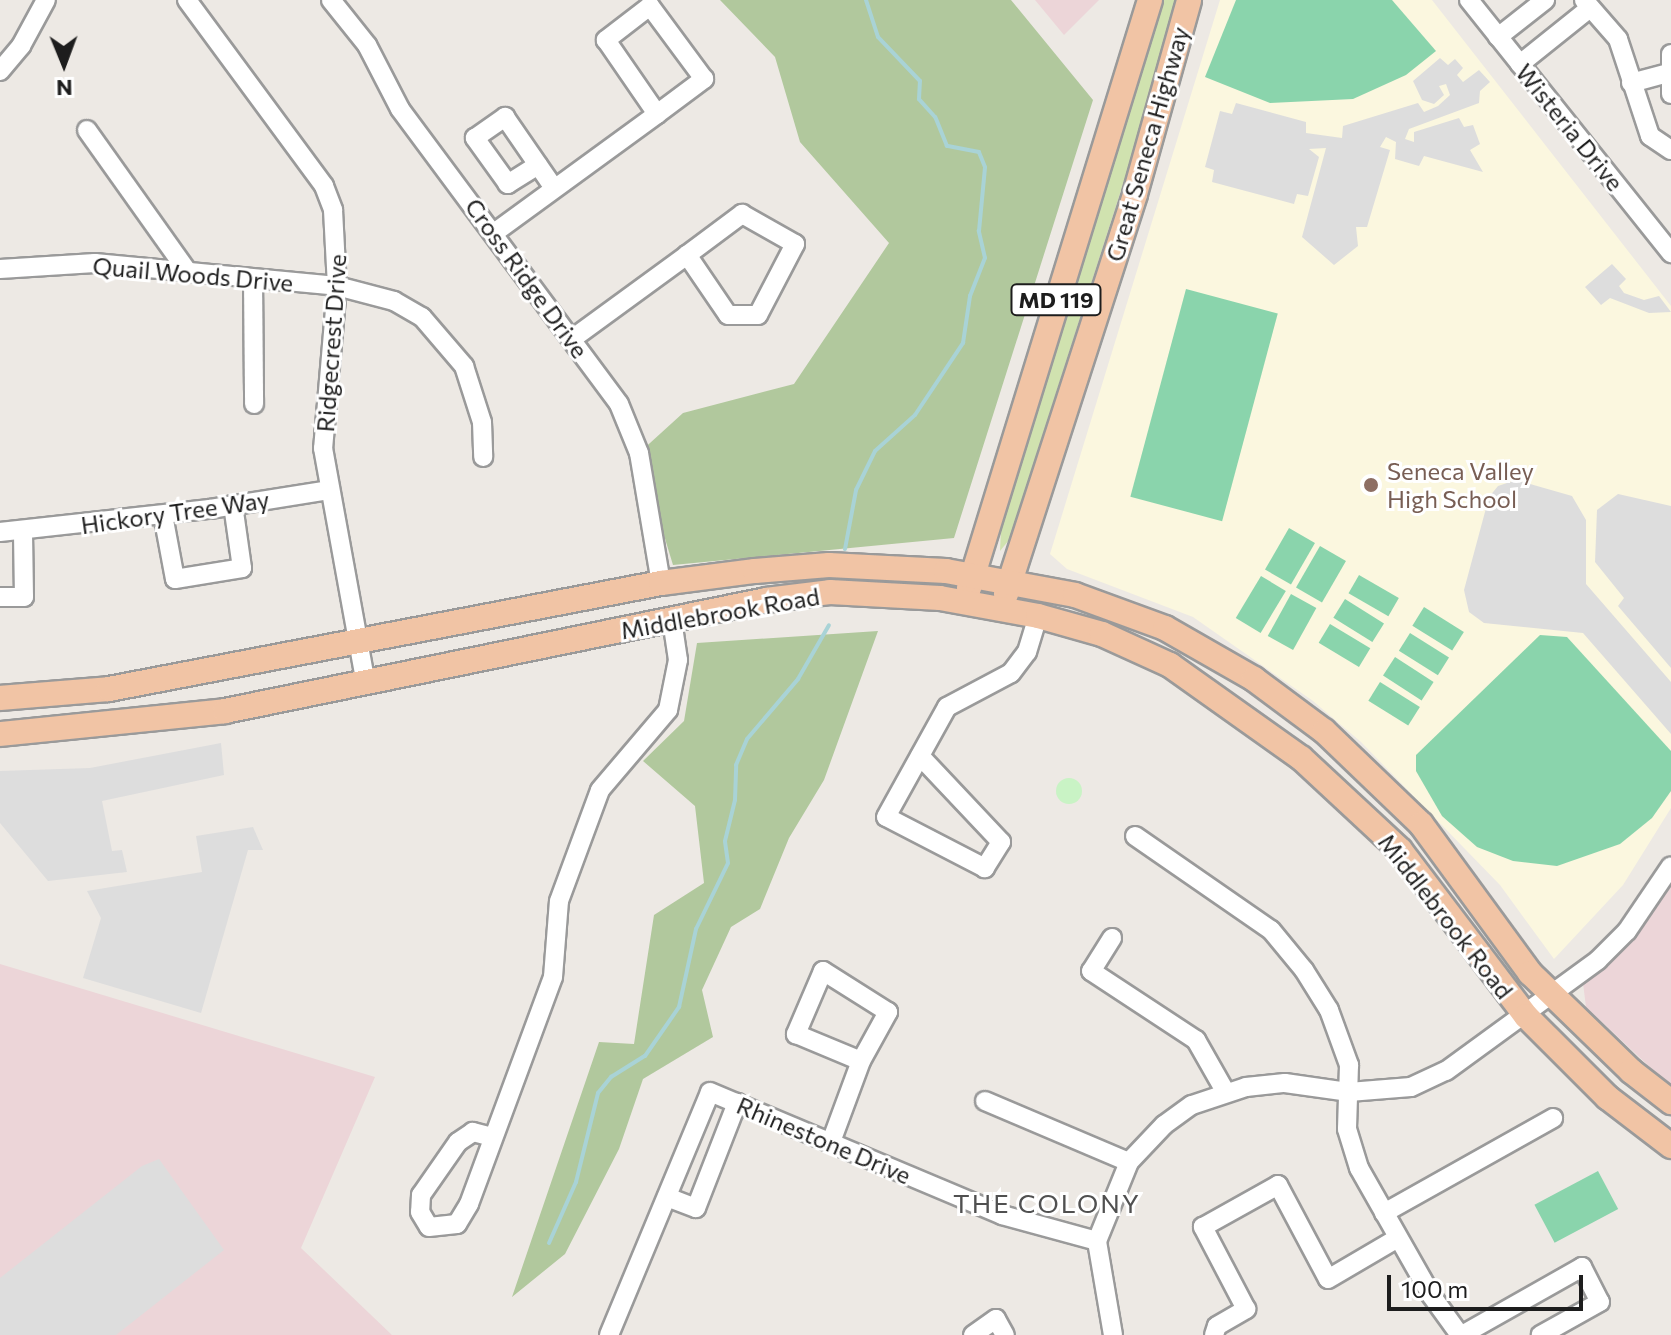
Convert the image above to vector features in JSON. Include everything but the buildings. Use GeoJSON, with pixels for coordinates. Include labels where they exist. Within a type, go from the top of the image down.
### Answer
{"type":"FeatureCollection","features":[{"type":"Feature","properties":{"kind":"main road","name":"Great Seneca Highway"},"geometry":{"type":"LineString","coordinates":[[966,602],[971,573],[1150,0]]}},
{"type":"Feature","properties":{"kind":"main road","name":"Great Seneca Highway"},"geometry":{"type":"LineString","coordinates":[[1003,608],[1009,579],[1135,194],[1189,0]]}},
{"type":"Feature","properties":{"kind":"main road","name":"Middlebrook Road"},"geometry":{"type":"LineString","coordinates":[[0,698],[109,689],[661,583],[829,565],[971,573],[1093,599],[1165,628],[1254,679],[1324,731],[1421,824],[1530,973],[1671,1102]]}},
{"type":"Feature","properties":{"kind":"main road","name":"Middlebrook Road"},"geometry":{"type":"LineString","coordinates":[[0,734],[225,711],[365,680],[830,592],[966,602],[1038,616],[1102,634],[1170,665],[1301,758],[1400,850],[1526,1016],[1607,1097],[1671,1146]]}},
{"type":"Feature","properties":{"kind":"street"},"geometry":{"type":"LineString","coordinates":[[0,71],[21,46],[46,0]]}},
{"type":"Feature","properties":{"kind":"street","name":"Ridgecrest Drive"},"geometry":{"type":"LineString","coordinates":[[187,0],[324,186],[339,246],[323,448],[328,490],[365,680]]}},
{"type":"Feature","properties":{"kind":"street","name":"Cross Ridge Drive"},"geometry":{"type":"LineString","coordinates":[[331,0],[367,45],[400,109],[619,404],[639,453],[661,583]]}},
{"type":"Feature","properties":{"kind":"street","name":"Wisteria Drive"},"geometry":{"type":"LineString","coordinates":[[1469,0],[1670,250]]}},
{"type":"Feature","properties":{"kind":"street"},"geometry":{"type":"LineString","coordinates":[[1498,37],[1545,0]]}},
{"type":"Feature","properties":{"kind":"street"},"geometry":{"type":"LineString","coordinates":[[1520,64],[1587,4],[1618,39],[1650,136],[1671,150]]}},
{"type":"Feature","properties":{"kind":"street"},"geometry":{"type":"LineString","coordinates":[[494,233],[554,188],[657,114],[704,79],[650,6],[606,40],[657,114]]}},
{"type":"Feature","properties":{"kind":"street"},"geometry":{"type":"LineString","coordinates":[[1671,54],[1668,73],[1671,94]]}},
{"type":"Feature","properties":{"kind":"street"},"geometry":{"type":"LineString","coordinates":[[1631,83],[1668,73]]}},
{"type":"Feature","properties":{"kind":"street"},"geometry":{"type":"LineString","coordinates":[[87,130],[188,272]]}},
{"type":"Feature","properties":{"kind":"street"},"geometry":{"type":"LineString","coordinates":[[538,165],[554,188]]}},
{"type":"Feature","properties":{"kind":"street"},"geometry":{"type":"LineString","coordinates":[[572,339],[742,214],[795,244],[758,315],[728,315],[687,255]]}},
{"type":"Feature","properties":{"kind":"street","name":"Quail Woods Drive"},"geometry":{"type":"LineString","coordinates":[[0,269],[95,263],[337,286],[394,301],[446,340],[464,366],[476,396],[483,457]]}},
{"type":"Feature","properties":{"kind":"street"},"geometry":{"type":"LineString","coordinates":[[253,279],[254,404]]}},
{"type":"Feature","properties":{"kind":"street","name":"Hickory Tree Way"},"geometry":{"type":"LineString","coordinates":[[0,532],[163,515],[328,490]]}},
{"type":"Feature","properties":{"kind":"street"},"geometry":{"type":"LineString","coordinates":[[163,515],[175,579],[242,568],[233,505]]}},
{"type":"Feature","properties":{"kind":"street"},"geometry":{"type":"LineString","coordinates":[[0,597],[24,597],[23,531]]}},
{"type":"Feature","properties":{"kind":"street"},"geometry":{"type":"LineString","coordinates":[[920,756],[1001,842],[985,868],[886,817],[947,707],[1011,673],[1027,652],[1038,616]]}},
{"type":"Feature","properties":{"kind":"street"},"geometry":{"type":"LineString","coordinates":[[492,1137],[473,1132],[458,1142],[421,1195],[420,1212],[429,1227],[457,1224],[492,1137],[553,977],[559,901],[600,790],[668,710],[678,660],[672,620]]}},
{"type":"Feature","properties":{"kind":"street"},"geometry":{"type":"LineString","coordinates":[[1135,836],[1271,930],[1329,1010],[1349,1065],[1350,1148],[1398,1238],[1461,1335],[1582,1267],[1600,1302],[1541,1335]]}},
{"type":"Feature","properties":{"kind":"street"},"geometry":{"type":"LineString","coordinates":[[1113,1335],[1097,1241],[1129,1162],[1164,1125],[1225,1091],[1285,1083],[1349,1092],[1411,1087],[1459,1064],[1553,996],[1627,931],[1671,866]]}},
{"type":"Feature","properties":{"kind":"street"},"geometry":{"type":"LineString","coordinates":[[1112,938],[1091,971],[1196,1040],[1225,1091]]}},
{"type":"Feature","properties":{"kind":"street"},"geometry":{"type":"LineString","coordinates":[[831,1142],[861,1061],[888,1012],[823,971],[796,1034],[861,1061]]}},
{"type":"Feature","properties":{"kind":"street","name":"Rhinestone Drive"},"geometry":{"type":"LineString","coordinates":[[609,1335],[710,1092],[1002,1215],[1097,1241]]}},
{"type":"Feature","properties":{"kind":"street"},"geometry":{"type":"LineString","coordinates":[[985,1101],[1129,1162]]}},
{"type":"Feature","properties":{"kind":"street"},"geometry":{"type":"LineString","coordinates":[[667,1197],[696,1208],[737,1103]]}},
{"type":"Feature","properties":{"kind":"street"},"geometry":{"type":"LineString","coordinates":[[1384,1213],[1553,1118]]}},
{"type":"Feature","properties":{"kind":"street"},"geometry":{"type":"LineString","coordinates":[[1214,1335],[1217,1326],[1246,1309],[1203,1227],[1278,1185],[1328,1279],[1398,1238]]}},
{"type":"Feature","properties":{"kind":"street"},"geometry":{"type":"LineString","coordinates":[[973,1335],[996,1319],[1005,1335]]}},
{"type":"Feature","properties":{"kind":"shaded area"},"geometry":{"type":"Polygon","coordinates":[[[1035,0],[1099,0],[1064,35],[1035,0]]]}},
{"type":"Feature","properties":{"kind":"shaded area","name":"Seneca Valley High School"},"geometry":{"type":"Polygon","coordinates":[[[1220,0],[1432,0],[1671,306],[1671,808],[1623,885],[1554,959],[1500,885],[1361,742],[1313,701],[1193,617],[1067,569],[1050,554],[1220,0]]]}},
{"type":"Feature","properties":{"kind":"shaded area"},"geometry":{"type":"Polygon","coordinates":[[[1440,58],[1448,65],[1455,59],[1463,68],[1457,75],[1463,82],[1479,70],[1490,82],[1480,91],[1479,103],[1409,129],[1405,139],[1414,142],[1414,132],[1459,118],[1464,127],[1473,125],[1480,144],[1470,150],[1483,172],[1424,156],[1419,166],[1395,159],[1396,142],[1386,137],[1380,147],[1390,150],[1367,227],[1356,227],[1358,246],[1334,265],[1302,237],[1326,148],[1309,149],[1319,157],[1308,196],[1297,194],[1294,204],[1212,182],[1214,170],[1205,167],[1220,111],[1232,114],[1236,103],[1306,122],[1306,133],[1342,138],[1343,126],[1418,103],[1424,112],[1438,106],[1450,95],[1446,84],[1439,86],[1444,95],[1434,104],[1422,100],[1413,81],[1440,58]]]}},
{"type":"Feature","properties":{"kind":"shaded area"},"geometry":{"type":"Polygon","coordinates":[[[1612,264],[1626,279],[1619,286],[1624,293],[1644,300],[1659,296],[1671,312],[1649,313],[1610,298],[1601,305],[1585,287],[1612,264]]]}},
{"type":"Feature","properties":{"kind":"shaded area"},"geometry":{"type":"Polygon","coordinates":[[[1516,480],[1572,496],[1586,520],[1586,584],[1671,682],[1671,734],[1583,633],[1484,623],[1469,612],[1464,590],[1489,497],[1498,486],[1516,480]]]}},
{"type":"Feature","properties":{"kind":"shaded area"},"geometry":{"type":"Polygon","coordinates":[[[1618,494],[1671,506],[1671,668],[1618,606],[1624,598],[1595,562],[1597,510],[1618,494]]]}},
{"type":"Feature","properties":{"kind":"shaded area"},"geometry":{"type":"Polygon","coordinates":[[[221,743],[224,775],[102,801],[112,851],[122,850],[127,872],[48,881],[0,823],[0,771],[90,768],[221,743]]]}},
{"type":"Feature","properties":{"kind":"shaded area"},"geometry":{"type":"Polygon","coordinates":[[[253,827],[263,850],[248,850],[201,1013],[83,978],[101,918],[87,891],[202,872],[196,836],[253,827]]]}},
{"type":"Feature","properties":{"kind":"shaded area"},"geometry":{"type":"Polygon","coordinates":[[[1671,866],[1671,1087],[1586,1007],[1582,975],[1671,866]]]}},
{"type":"Feature","properties":{"kind":"shaded area"},"geometry":{"type":"Polygon","coordinates":[[[0,964],[375,1077],[301,1248],[392,1335],[0,1335],[0,964]]]}},
{"type":"Feature","properties":{"kind":"shaded area"},"geometry":{"type":"Polygon","coordinates":[[[159,1159],[224,1250],[116,1335],[0,1335],[0,1278],[142,1166],[159,1159]]]}},
{"type":"Feature","properties":{"kind":"green space"},"geometry":{"type":"Polygon","coordinates":[[[720,0],[1011,0],[1093,100],[954,538],[673,565],[639,453],[683,413],[794,384],[889,243],[800,142],[775,57],[720,0]]]}},
{"type":"Feature","properties":{"kind":"green space"},"geometry":{"type":"Polygon","coordinates":[[[1163,0],[1182,0],[1009,540],[1000,551],[1001,529],[1163,0]]]}},
{"type":"Feature","properties":{"kind":"green space"},"geometry":{"type":"Polygon","coordinates":[[[1236,0],[1392,0],[1436,51],[1406,75],[1353,99],[1270,103],[1205,77],[1236,0]]]}},
{"type":"Feature","properties":{"kind":"green space"},"geometry":{"type":"Polygon","coordinates":[[[1186,289],[1278,314],[1222,521],[1130,497],[1186,289]]]}},
{"type":"Feature","properties":{"kind":"green space"},"geometry":{"type":"Polygon","coordinates":[[[1289,528],[1315,543],[1291,585],[1265,570],[1289,528]]]}},
{"type":"Feature","properties":{"kind":"green space"},"geometry":{"type":"Polygon","coordinates":[[[1320,546],[1346,561],[1322,603],[1296,588],[1320,546]]]}},
{"type":"Feature","properties":{"kind":"green space"},"geometry":{"type":"Polygon","coordinates":[[[1359,575],[1399,598],[1388,616],[1348,593],[1359,575]]]}},
{"type":"Feature","properties":{"kind":"green space"},"geometry":{"type":"Polygon","coordinates":[[[1261,576],[1286,591],[1261,633],[1236,618],[1261,576]]]}},
{"type":"Feature","properties":{"kind":"green space"},"geometry":{"type":"Polygon","coordinates":[[[1291,594],[1316,608],[1293,650],[1268,636],[1291,594]]]}},
{"type":"Feature","properties":{"kind":"green space"},"geometry":{"type":"Polygon","coordinates":[[[1345,599],[1384,623],[1372,642],[1333,618],[1345,599]]]}},
{"type":"Feature","properties":{"kind":"green space"},"geometry":{"type":"Polygon","coordinates":[[[1424,607],[1464,632],[1452,651],[1412,626],[1424,607]]]}},
{"type":"Feature","properties":{"kind":"green space"},"geometry":{"type":"Polygon","coordinates":[[[1330,624],[1370,648],[1359,667],[1319,643],[1330,624]]]}},
{"type":"Feature","properties":{"kind":"green space"},"geometry":{"type":"Polygon","coordinates":[[[878,631],[824,780],[789,838],[760,909],[731,927],[702,990],[713,1037],[643,1079],[619,1149],[565,1254],[512,1297],[599,1042],[634,1044],[654,915],[704,883],[695,806],[643,761],[684,721],[697,643],[878,631]]]}},
{"type":"Feature","properties":{"kind":"green space"},"geometry":{"type":"Polygon","coordinates":[[[1410,633],[1449,657],[1438,675],[1399,651],[1410,633]]]}},
{"type":"Feature","properties":{"kind":"green space"},"geometry":{"type":"Polygon","coordinates":[[[1540,635],[1567,637],[1671,751],[1671,791],[1652,818],[1620,844],[1557,866],[1513,861],[1477,847],[1442,816],[1416,771],[1416,755],[1540,635]]]}},
{"type":"Feature","properties":{"kind":"green space"},"geometry":{"type":"Polygon","coordinates":[[[1395,657],[1434,682],[1422,701],[1383,675],[1395,657]]]}},
{"type":"Feature","properties":{"kind":"green space"},"geometry":{"type":"Polygon","coordinates":[[[1380,682],[1420,707],[1408,726],[1368,701],[1380,682]]]}},
{"type":"Feature","properties":{"kind":"green space"},"geometry":{"type":"Polygon","coordinates":[[[1069,778],[1078,782],[1082,791],[1078,800],[1069,804],[1060,800],[1056,791],[1060,782],[1069,778]]]}},
{"type":"Feature","properties":{"kind":"green space"},"geometry":{"type":"Polygon","coordinates":[[[1598,1171],[1618,1209],[1555,1243],[1534,1205],[1598,1171]]]}},
{"type":"Feature","properties":{"kind":"waterway"},"geometry":{"type":"LineString","coordinates":[[845,549],[856,490],[875,451],[915,415],[963,343],[970,296],[985,258],[979,231],[985,167],[979,152],[947,146],[935,117],[919,99],[920,81],[878,37],[866,0]]}},
{"type":"Feature","properties":{"kind":"waterway"},"geometry":{"type":"LineString","coordinates":[[549,1243],[576,1182],[598,1093],[611,1077],[645,1056],[679,1007],[696,929],[728,863],[725,841],[735,800],[736,765],[747,739],[798,679],[829,625]]}},
{"type":"Feature","properties":{"kind":"place","name":"Seneca Valley High School"},"geometry":{"type":"Point","coordinates":[1371,485]}},
{"type":"Feature","properties":{"kind":"district","name":"THE COLONY"},"geometry":{"type":"Point","coordinates":[1047,1203]}}]}
